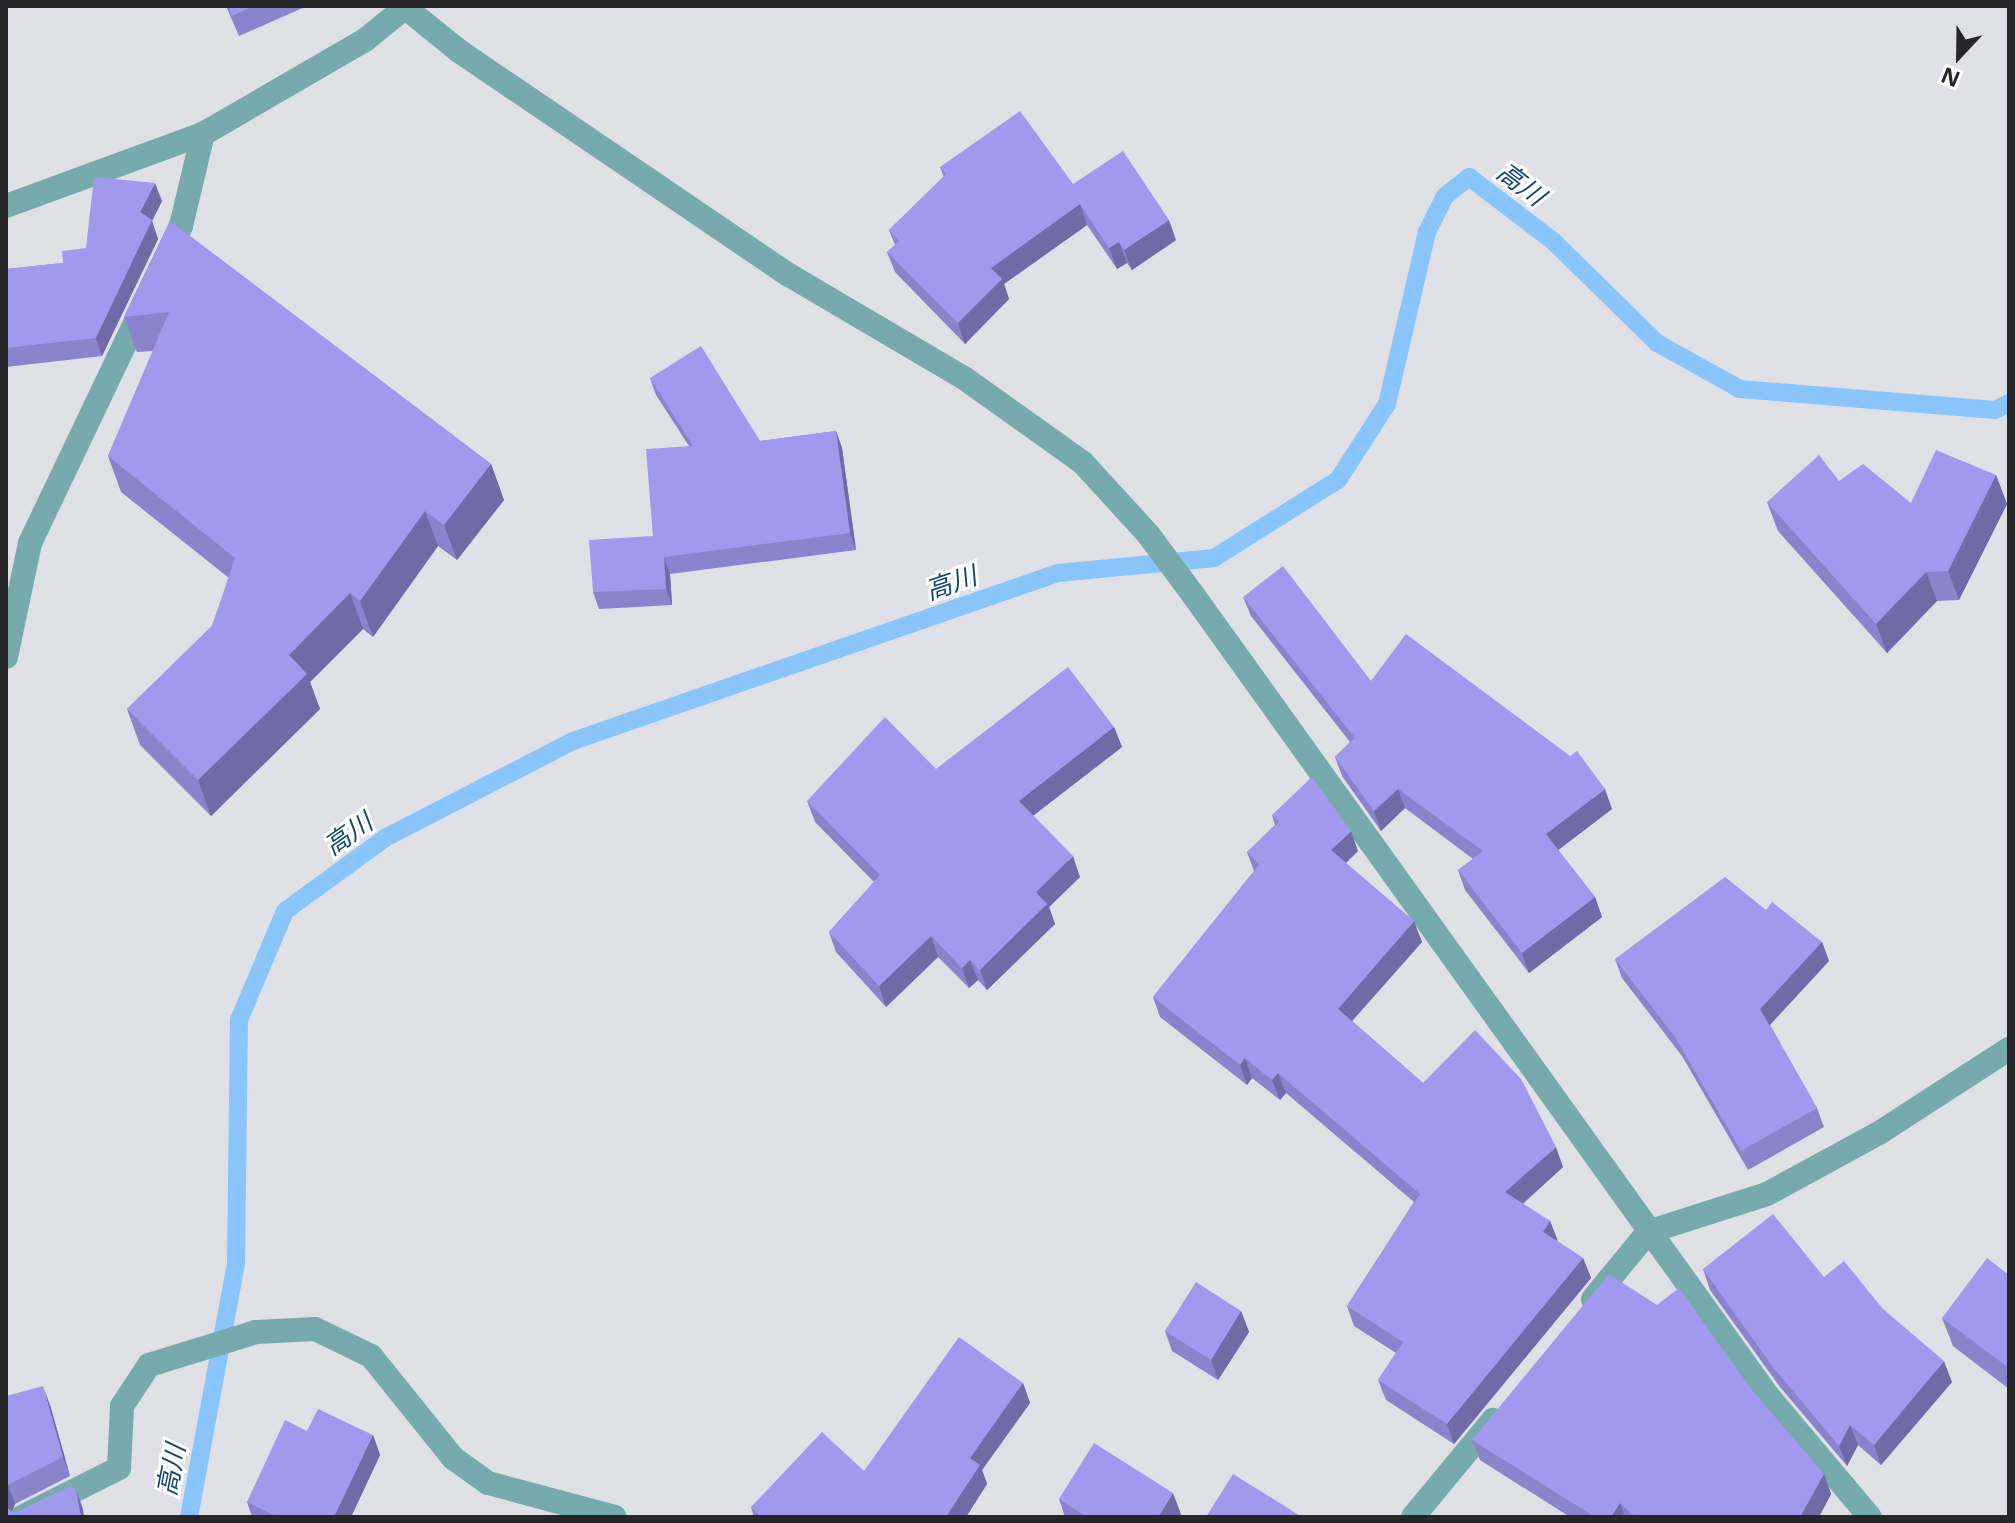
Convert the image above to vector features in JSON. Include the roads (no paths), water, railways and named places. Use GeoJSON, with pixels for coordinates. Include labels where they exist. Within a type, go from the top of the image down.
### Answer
{"type":"FeatureCollection","features":[{"type":"Feature","properties":{"kind":"street"},"geometry":{"type":"LineString","coordinates":[[6,206],[203,134],[299,82],[407,7],[459,51],[776,266],[964,378],[1083,463],[1148,534],[1768,1396],[1870,1517]]}},
{"type":"Feature","properties":{"kind":"street"},"geometry":{"type":"LineString","coordinates":[[6,657],[30,543],[181,226],[203,134]]}},
{"type":"Feature","properties":{"kind":"street"},"geometry":{"type":"LineString","coordinates":[[1578,1318],[1648,1232],[1767,1194],[1879,1133],[2009,1049]]}},
{"type":"Feature","properties":{"kind":"street"},"geometry":{"type":"LineString","coordinates":[[22,1517],[119,1468],[122,1406],[149,1365],[256,1332],[315,1329],[371,1356],[453,1458],[488,1483],[615,1517]]}},
{"type":"Feature","properties":{"kind":"street"},"geometry":{"type":"LineString","coordinates":[[1413,1517],[1508,1403]]}},
{"type":"Feature","properties":{"kind":"waterway","name":"高川"},"geometry":{"type":"LineString","coordinates":[[189,1517],[236,1263],[239,1020],[285,911],[385,838],[573,741],[1058,573],[1214,558],[1338,480],[1387,404],[1427,232],[1445,196],[1469,177],[1553,241],[1657,343],[1740,389],[1995,410],[2009,403]]}}]}
